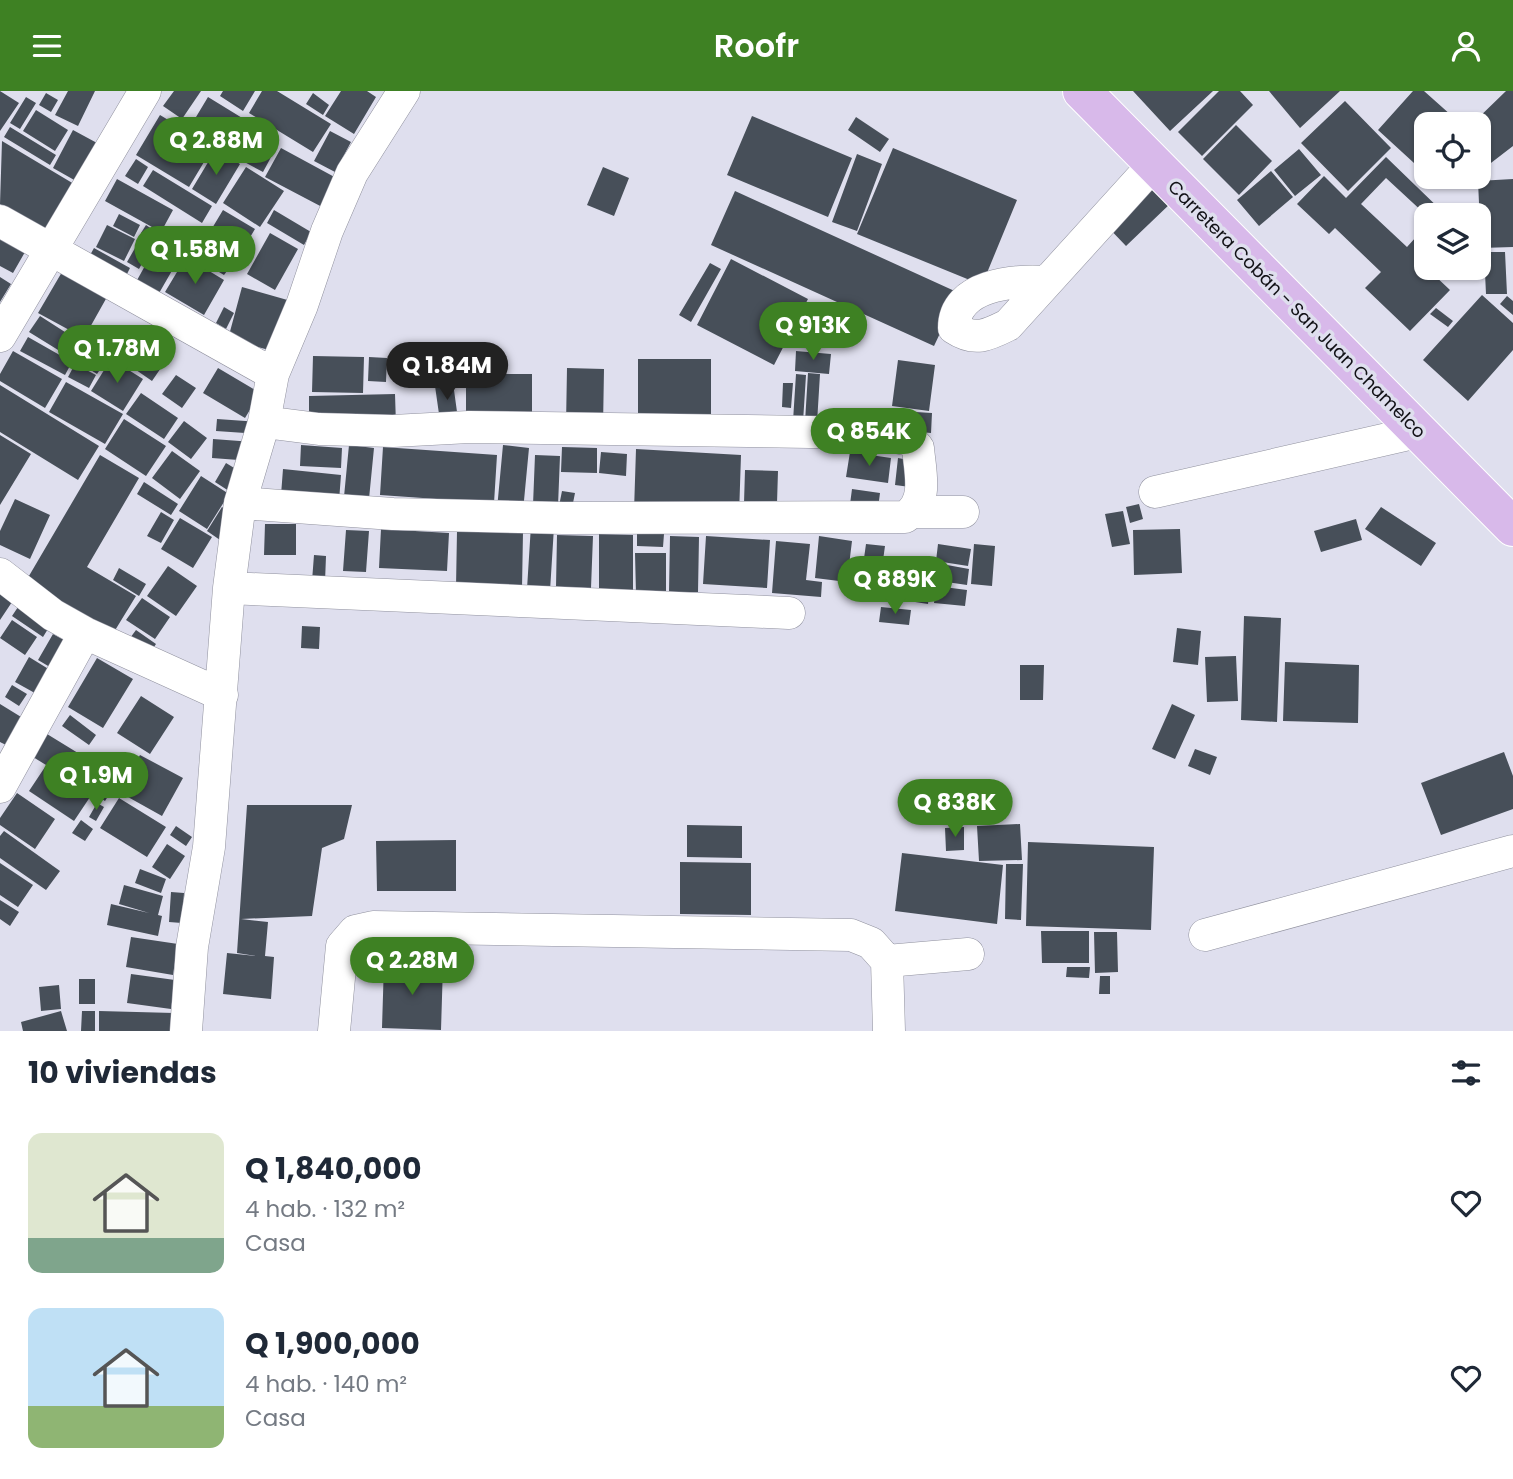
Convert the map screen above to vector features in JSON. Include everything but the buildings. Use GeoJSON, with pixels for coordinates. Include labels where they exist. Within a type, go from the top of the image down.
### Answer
{"type":"FeatureCollection","features":[{"type":"Feature","properties":{"kind":"main road","name":"Carretera Cobán - San Juan Chamelco"},"geometry":{"type":"LineString","coordinates":[[1082,91],[1513,527]]}},
{"type":"Feature","properties":{"kind":"street"},"geometry":{"type":"LineString","coordinates":[[0,336],[145,91]]}},
{"type":"Feature","properties":{"kind":"street"},"geometry":{"type":"LineString","coordinates":[[186,1031],[191,947],[209,848],[229,588],[240,503],[264,422],[273,374],[352,173],[404,91]]}},
{"type":"Feature","properties":{"kind":"street"},"geometry":{"type":"LineString","coordinates":[[1046,282],[1154,164]]}},
{"type":"Feature","properties":{"kind":"street"},"geometry":{"type":"LineString","coordinates":[[0,222],[273,374]]}},
{"type":"Feature","properties":{"kind":"street"},"geometry":{"type":"LineString","coordinates":[[264,422],[319,429],[393,431],[469,427],[874,433],[911,440],[918,447],[921,500],[915,512]]}},
{"type":"Feature","properties":{"kind":"street"},"geometry":{"type":"LineString","coordinates":[[1155,492],[1418,432]]}},
{"type":"Feature","properties":{"kind":"street"},"geometry":{"type":"LineString","coordinates":[[240,503],[393,514],[563,518],[905,517],[915,512],[962,512]]}},
{"type":"Feature","properties":{"kind":"street"},"geometry":{"type":"LineString","coordinates":[[0,574],[53,615],[85,633],[222,695]]}},
{"type":"Feature","properties":{"kind":"street"},"geometry":{"type":"LineString","coordinates":[[229,588],[789,613]]}},
{"type":"Feature","properties":{"kind":"street"},"geometry":{"type":"LineString","coordinates":[[0,787],[85,633]]}},
{"type":"Feature","properties":{"kind":"street"},"geometry":{"type":"LineString","coordinates":[[1205,935],[1513,851]]}},
{"type":"Feature","properties":{"kind":"street"},"geometry":{"type":"LineString","coordinates":[[334,1031],[342,946],[355,931],[373,927],[851,935],[872,943],[887,961],[889,1031]]}},
{"type":"Feature","properties":{"kind":"street"},"geometry":{"type":"LineString","coordinates":[[887,961],[968,954]]}}]}
